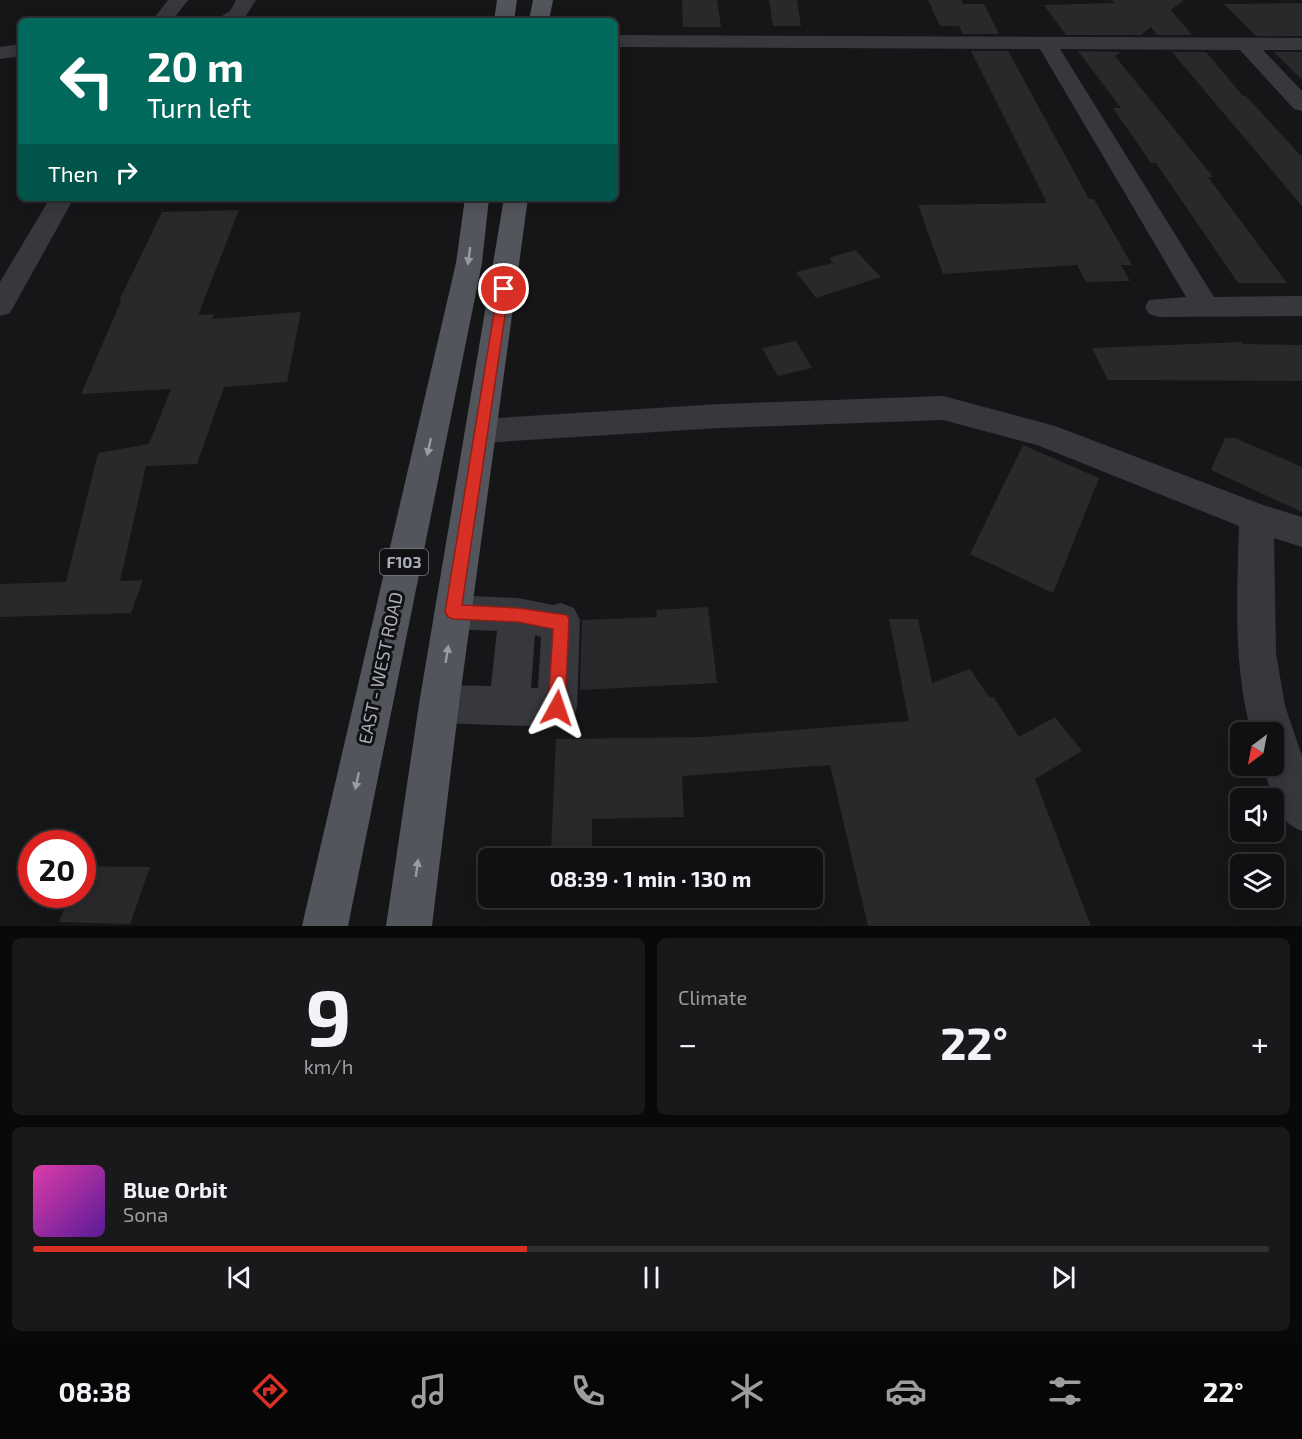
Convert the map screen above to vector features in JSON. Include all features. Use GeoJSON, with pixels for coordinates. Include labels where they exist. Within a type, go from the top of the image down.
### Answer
{"type":"FeatureCollection","features":[{"type":"Feature","properties":{"kind":"main road"},"geometry":{"type":"LineString","coordinates":[[504,18],[507,0]]}},
{"type":"Feature","properties":{"kind":"main road"},"geometry":{"type":"LineString","coordinates":[[540,18],[543,0]]}},
{"type":"Feature","properties":{"kind":"main road","name":"EAST - WEST ROAD"},"geometry":{"type":"LineString","coordinates":[[325,926],[469,263],[477,201]]}},
{"type":"Feature","properties":{"kind":"main road"},"geometry":{"type":"LineString","coordinates":[[409,926],[439,704],[516,201]]}},
{"type":"Feature","properties":{"kind":"street"},"geometry":{"type":"LineString","coordinates":[[164,18],[178,0]]}},
{"type":"Feature","properties":{"kind":"street"},"geometry":{"type":"LineString","coordinates":[[230,18],[237,15],[246,0]]}},
{"type":"Feature","properties":{"kind":"street"},"geometry":{"type":"LineString","coordinates":[[618,41],[1302,44]]}},
{"type":"Feature","properties":{"kind":"street"},"geometry":{"type":"LineString","coordinates":[[1047,44],[1206,307]]}},
{"type":"Feature","properties":{"kind":"street"},"geometry":{"type":"LineString","coordinates":[[1246,44],[1302,104]]}},
{"type":"Feature","properties":{"kind":"street"},"geometry":{"type":"LineString","coordinates":[[0,53],[18,50]]}},
{"type":"Feature","properties":{"kind":"street"},"geometry":{"type":"LineString","coordinates":[[0,306],[60,201]]}},
{"type":"Feature","properties":{"kind":"street"},"geometry":{"type":"LineString","coordinates":[[1159,307],[1302,306]]}},
{"type":"Feature","properties":{"kind":"street"},"geometry":{"type":"LineString","coordinates":[[482,431],[720,416],[944,408],[1044,435],[1257,518],[1302,532]]}},
{"type":"Feature","properties":{"kind":"street"},"geometry":{"type":"LineString","coordinates":[[1257,518],[1256,642],[1269,722]]}},
{"type":"Feature","properties":{"kind":"street"},"geometry":{"type":"LineString","coordinates":[[439,704],[557,708],[561,620],[554,622],[518,615],[453,612]]}},
{"type":"Feature","properties":{"kind":"street"},"geometry":{"type":"LineString","coordinates":[[1284,766],[1296,801],[1302,809]]}},
{"type":"Feature","properties":{"kind":"building"},"geometry":{"type":"Polygon","coordinates":[[[682,0],[717,0],[721,27],[683,27],[682,0]]]}},
{"type":"Feature","properties":{"kind":"building"},"geometry":{"type":"Polygon","coordinates":[[[769,0],[797,0],[801,26],[773,26],[769,0]]]}},
{"type":"Feature","properties":{"kind":"building"},"geometry":{"type":"Polygon","coordinates":[[[928,0],[961,0],[963,4],[984,4],[999,34],[963,34],[959,26],[940,26],[928,0]]]}},
{"type":"Feature","properties":{"kind":"building"},"geometry":{"type":"Polygon","coordinates":[[[1112,0],[1184,0],[1171,10],[1192,35],[1157,35],[1151,27],[1141,35],[1066,35],[1044,5],[1115,3],[1112,0]]]}},
{"type":"Feature","properties":{"kind":"building"},"geometry":{"type":"Polygon","coordinates":[[[1302,3],[1302,36],[1256,36],[1224,4],[1302,3]]]}},
{"type":"Feature","properties":{"kind":"building"},"geometry":{"type":"Polygon","coordinates":[[[971,51],[1008,51],[1089,199],[1094,199],[1132,265],[1121,265],[1130,281],[1086,282],[1077,265],[943,274],[918,205],[1047,203],[971,51]]]}},
{"type":"Feature","properties":{"kind":"building"},"geometry":{"type":"Polygon","coordinates":[[[1078,51],[1121,52],[1115,56],[1213,177],[1208,177],[1287,283],[1238,283],[1156,163],[1151,163],[1113,108],[1121,108],[1078,51]]]}},
{"type":"Feature","properties":{"kind":"building"},"geometry":{"type":"Polygon","coordinates":[[[1172,52],[1206,52],[1243,96],[1246,96],[1302,157],[1302,206],[1172,52]]]}},
{"type":"Feature","properties":{"kind":"building"},"geometry":{"type":"Polygon","coordinates":[[[1274,52],[1302,52],[1302,80],[1274,52]]]}},
{"type":"Feature","properties":{"kind":"building"},"geometry":{"type":"Polygon","coordinates":[[[239,210],[198,315],[214,314],[212,319],[301,312],[287,382],[224,387],[197,464],[146,466],[120,581],[143,580],[131,613],[0,617],[0,584],[66,582],[98,453],[149,444],[171,389],[81,394],[121,301],[119,301],[162,212],[239,210]]]}},
{"type":"Feature","properties":{"kind":"building"},"geometry":{"type":"Polygon","coordinates":[[[855,250],[881,277],[816,298],[796,272],[833,263],[829,258],[855,250]]]}},
{"type":"Feature","properties":{"kind":"building"},"geometry":{"type":"Polygon","coordinates":[[[796,341],[812,368],[778,376],[762,348],[796,341]]]}},
{"type":"Feature","properties":{"kind":"building"},"geometry":{"type":"Polygon","coordinates":[[[1242,342],[1243,344],[1302,345],[1302,381],[1108,380],[1092,348],[1242,342]]]}},
{"type":"Feature","properties":{"kind":"building"},"geometry":{"type":"Polygon","coordinates":[[[1225,438],[1235,438],[1302,467],[1302,512],[1211,470],[1225,438]]]}},
{"type":"Feature","properties":{"kind":"building"},"geometry":{"type":"Polygon","coordinates":[[[1023,445],[1099,478],[1053,593],[970,554],[1023,445]]]}},
{"type":"Feature","properties":{"kind":"building"},"geometry":{"type":"Polygon","coordinates":[[[708,607],[717,683],[580,690],[582,620],[657,617],[656,610],[708,607]]]}},
{"type":"Feature","properties":{"kind":"building"},"geometry":{"type":"Polygon","coordinates":[[[889,619],[918,619],[932,683],[970,669],[990,698],[994,697],[1019,737],[1055,717],[1082,751],[1035,779],[1091,926],[868,926],[830,765],[682,776],[684,817],[592,819],[592,848],[551,848],[556,739],[705,737],[909,721],[889,619]]]}},
{"type":"Feature","properties":{"kind":"building"},"geometry":{"type":"Polygon","coordinates":[[[96,866],[150,867],[130,924],[59,922],[64,908],[96,908],[96,866]]]}},
{"type":"Feature","properties":{"kind":"route"},"geometry":{"type":"LineString","coordinates":[[504,289],[453,612],[518,615],[554,622],[561,620],[557,708]]}}]}
